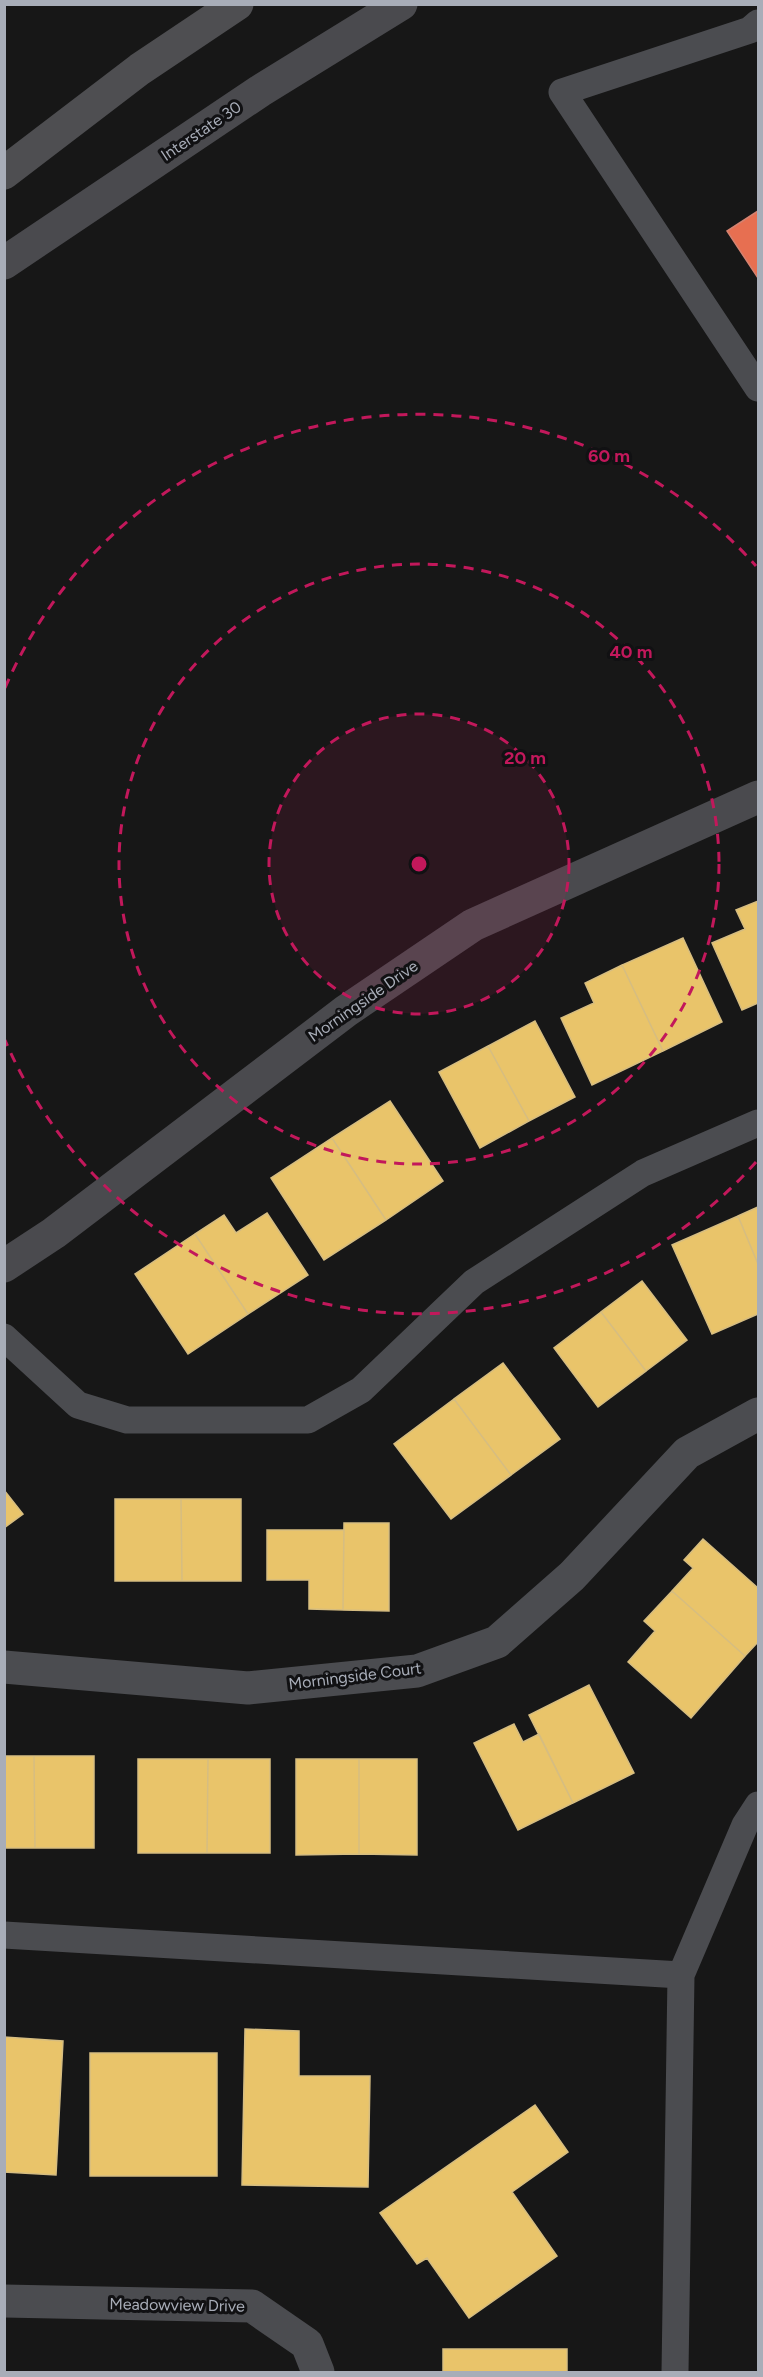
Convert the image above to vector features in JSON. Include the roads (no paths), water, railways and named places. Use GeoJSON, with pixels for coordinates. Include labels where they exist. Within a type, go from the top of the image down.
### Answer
{"type":"FeatureCollection","features":[{"type":"Feature","properties":{"kind":"highway"},"geometry":{"type":"LineString","coordinates":[[4,173],[140,69],[237,4]]}},
{"type":"Feature","properties":{"kind":"street","name":"Interstate 30"},"geometry":{"type":"LineString","coordinates":[[4,263],[260,91],[401,4]]}},
{"type":"Feature","properties":{"kind":"street","name":"Morningside Drive"},"geometry":{"type":"LineString","coordinates":[[4,1266],[54,1233],[346,1011],[473,925],[759,797]]}},
{"type":"Feature","properties":{"kind":"street","name":"Morningside Court"},"geometry":{"type":"LineString","coordinates":[[4,1667],[248,1688],[417,1671],[497,1642],[572,1576],[687,1453],[759,1414]]}},
{"type":"Feature","properties":{"kind":"street","name":"Meadowview Drive"},"geometry":{"type":"LineString","coordinates":[[4,2301],[252,2306],[307,2344],[318,2373]]}},
{"type":"Feature","properties":{"kind":"lane"},"geometry":{"type":"LineString","coordinates":[[759,23],[750,30],[562,92],[759,388]]}},
{"type":"Feature","properties":{"kind":"lane"},"geometry":{"type":"LineString","coordinates":[[4,1337],[78,1405],[127,1420],[308,1420],[361,1390],[474,1282],[643,1173],[759,1123]]}},
{"type":"Feature","properties":{"kind":"lane"},"geometry":{"type":"LineString","coordinates":[[675,2373],[681,1975],[745,1825],[759,1805]]}},
{"type":"Feature","properties":{"kind":"lane"},"geometry":{"type":"LineString","coordinates":[[4,1935],[681,1975]]}}]}
